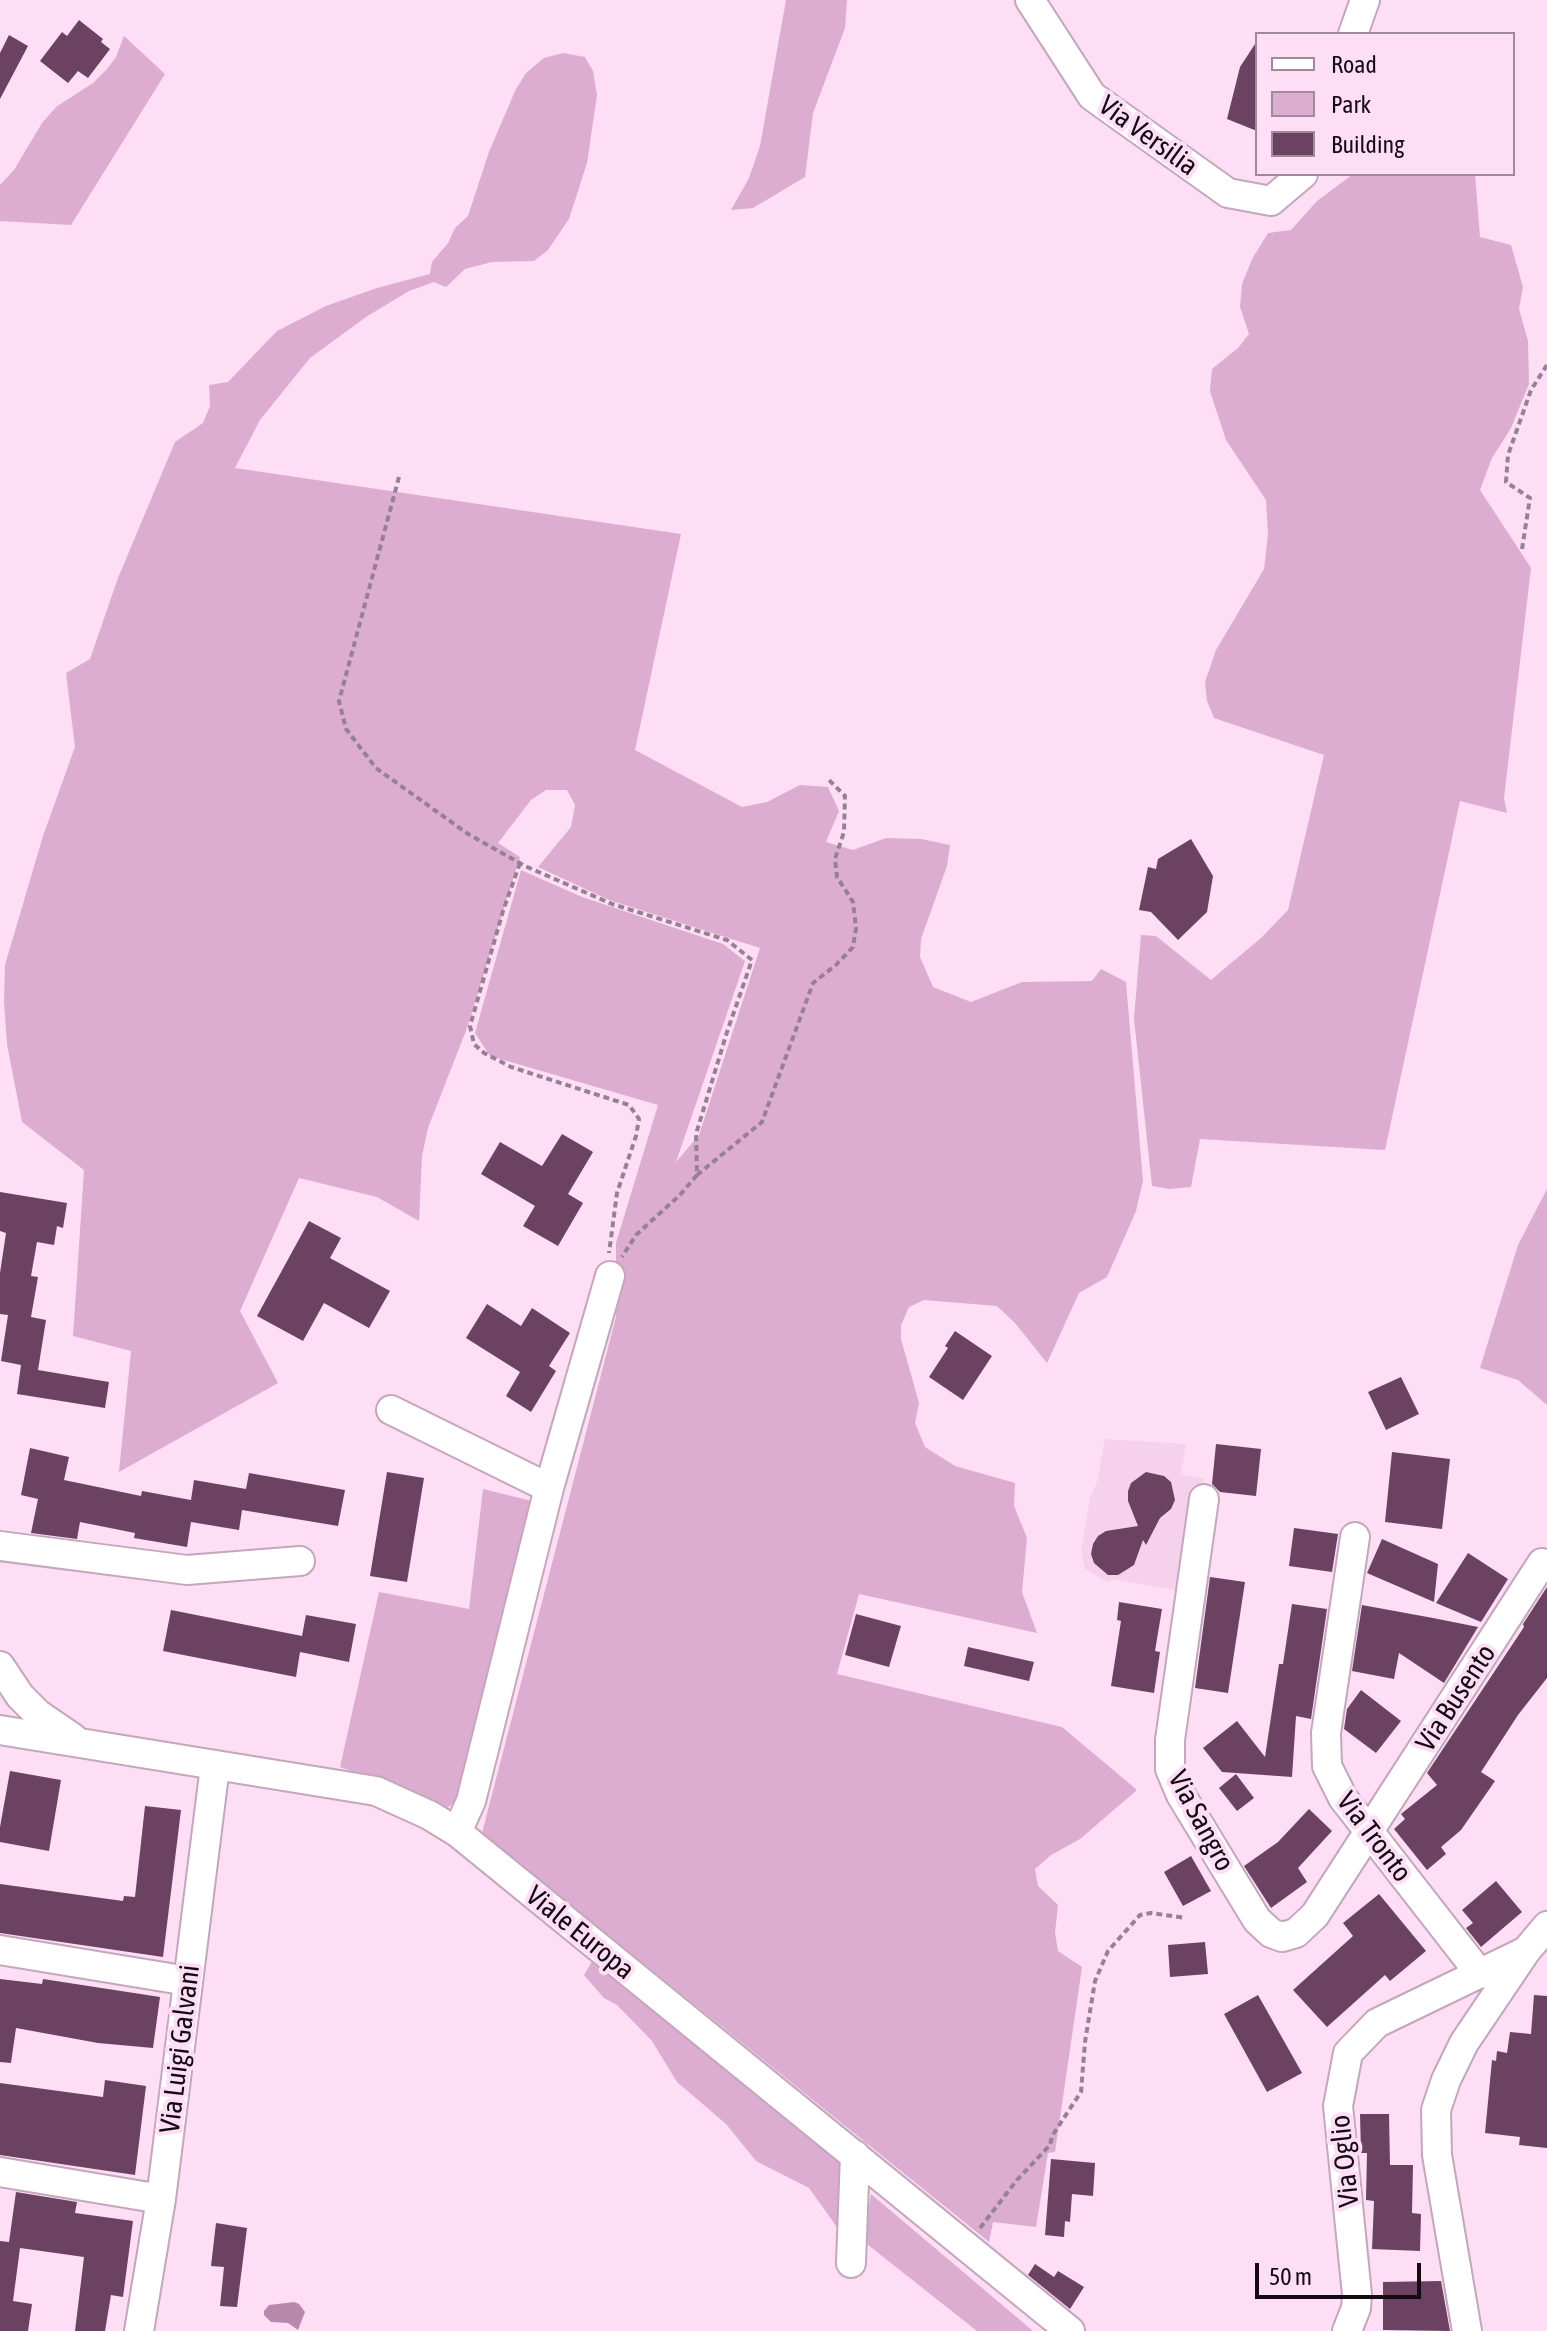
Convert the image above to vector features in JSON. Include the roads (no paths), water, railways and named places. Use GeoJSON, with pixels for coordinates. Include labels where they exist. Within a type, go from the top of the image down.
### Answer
{"type":"FeatureCollection","features":[{"type":"Feature","properties":{"kind":"street","name":"Via Versilia"},"geometry":{"type":"LineString","coordinates":[[1030,0],[1092,96],[1228,193],[1271,201],[1301,176]]}},
{"type":"Feature","properties":{"kind":"street"},"geometry":{"type":"LineString","coordinates":[[1354,32],[1365,0]]}},
{"type":"Feature","properties":{"kind":"street"},"geometry":{"type":"LineString","coordinates":[[457,1832],[471,1801],[549,1488],[610,1276]]}},
{"type":"Feature","properties":{"kind":"street"},"geometry":{"type":"LineString","coordinates":[[391,1410],[549,1488]]}},
{"type":"Feature","properties":{"kind":"street","name":"Via Sangro"},"geometry":{"type":"LineString","coordinates":[[1204,1499],[1170,1740],[1170,1769],[1177,1788],[1257,1920],[1276,1935],[1292,1935],[1310,1922],[1370,1833]]}},
{"type":"Feature","properties":{"kind":"street","name":"Via Tronto"},"geometry":{"type":"LineString","coordinates":[[1355,1537],[1325,1750],[1327,1766],[1334,1783],[1370,1833],[1480,1974]]}},
{"type":"Feature","properties":{"kind":"street"},"geometry":{"type":"LineString","coordinates":[[0,1546],[187,1570],[300,1561]]}},
{"type":"Feature","properties":{"kind":"street","name":"Via Busento"},"geometry":{"type":"LineString","coordinates":[[1370,1833],[1542,1563]]}},
{"type":"Feature","properties":{"kind":"street"},"geometry":{"type":"LineString","coordinates":[[0,1666],[20,1696],[38,1714],[80,1743]]}},
{"type":"Feature","properties":{"kind":"street","name":"Viale Europa"},"geometry":{"type":"LineString","coordinates":[[0,1730],[376,1791],[429,1815],[457,1832],[1070,2331]]}},
{"type":"Feature","properties":{"kind":"street","name":"Via Luigi Galvani"},"geometry":{"type":"LineString","coordinates":[[139,2331],[161,2199],[215,1766]]}},
{"type":"Feature","properties":{"kind":"street"},"geometry":{"type":"LineString","coordinates":[[1467,2331],[1437,2155],[1435,2127],[1441,2094],[1472,2031],[1526,1951],[1547,1926]]}},
{"type":"Feature","properties":{"kind":"street"},"geometry":{"type":"LineString","coordinates":[[0,1950],[188,1981]]}},
{"type":"Feature","properties":{"kind":"street","name":"Via Oglio"},"geometry":{"type":"LineString","coordinates":[[1347,2331],[1356,2308],[1357,2295],[1338,2106],[1348,2053],[1377,2023],[1423,1998],[1526,1951]]}},
{"type":"Feature","properties":{"kind":"street"},"geometry":{"type":"LineString","coordinates":[[1423,1998],[1442,1998],[1454,2002],[1466,2013],[1472,2031]]}},
{"type":"Feature","properties":{"kind":"street"},"geometry":{"type":"LineString","coordinates":[[851,2263],[855,2155]]}},
{"type":"Feature","properties":{"kind":"street"},"geometry":{"type":"LineString","coordinates":[[0,2172],[161,2199]]}},
{"type":"Feature","properties":{"kind":"street"},"geometry":{"type":"LineString","coordinates":[[1357,2295],[1369,2331]]}}]}
